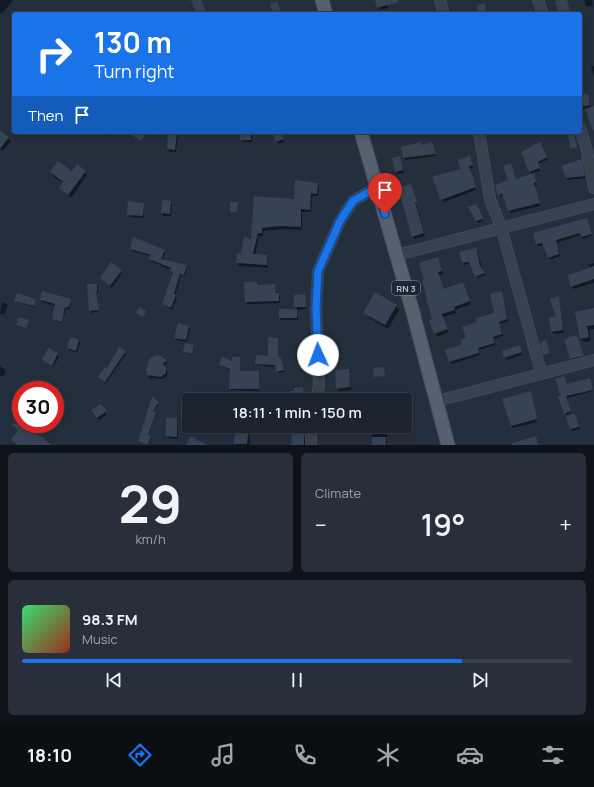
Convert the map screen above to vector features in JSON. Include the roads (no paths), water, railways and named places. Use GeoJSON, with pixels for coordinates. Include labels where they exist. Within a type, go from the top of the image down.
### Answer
{"type":"FeatureCollection","features":[{"type":"Feature","properties":{"kind":"main road"},"geometry":{"type":"LineString","coordinates":[[322,0],[325,12]]}},
{"type":"Feature","properties":{"kind":"main road","name":"RN 3"},"geometry":{"type":"LineString","coordinates":[[362,134],[448,445]]}},
{"type":"Feature","properties":{"kind":"street"},"geometry":{"type":"LineString","coordinates":[[440,0],[443,12]]}},
{"type":"Feature","properties":{"kind":"street"},"geometry":{"type":"LineString","coordinates":[[538,0],[542,12]]}},
{"type":"Feature","properties":{"kind":"street"},"geometry":{"type":"LineString","coordinates":[[479,134],[490,198],[501,227],[541,372]]}},
{"type":"Feature","properties":{"kind":"street"},"geometry":{"type":"LineString","coordinates":[[582,134],[594,188]]}},
{"type":"Feature","properties":{"kind":"street"},"geometry":{"type":"LineString","coordinates":[[318,393],[319,386],[316,308],[318,271],[340,221],[353,201],[377,187]]}},
{"type":"Feature","properties":{"kind":"street"},"geometry":{"type":"LineString","coordinates":[[396,255],[594,204]]}},
{"type":"Feature","properties":{"kind":"street"},"geometry":{"type":"LineString","coordinates":[[437,401],[541,372],[594,360]]}},
{"type":"Feature","properties":{"kind":"street"},"geometry":{"type":"LineString","coordinates":[[311,433],[311,445]]}}]}
